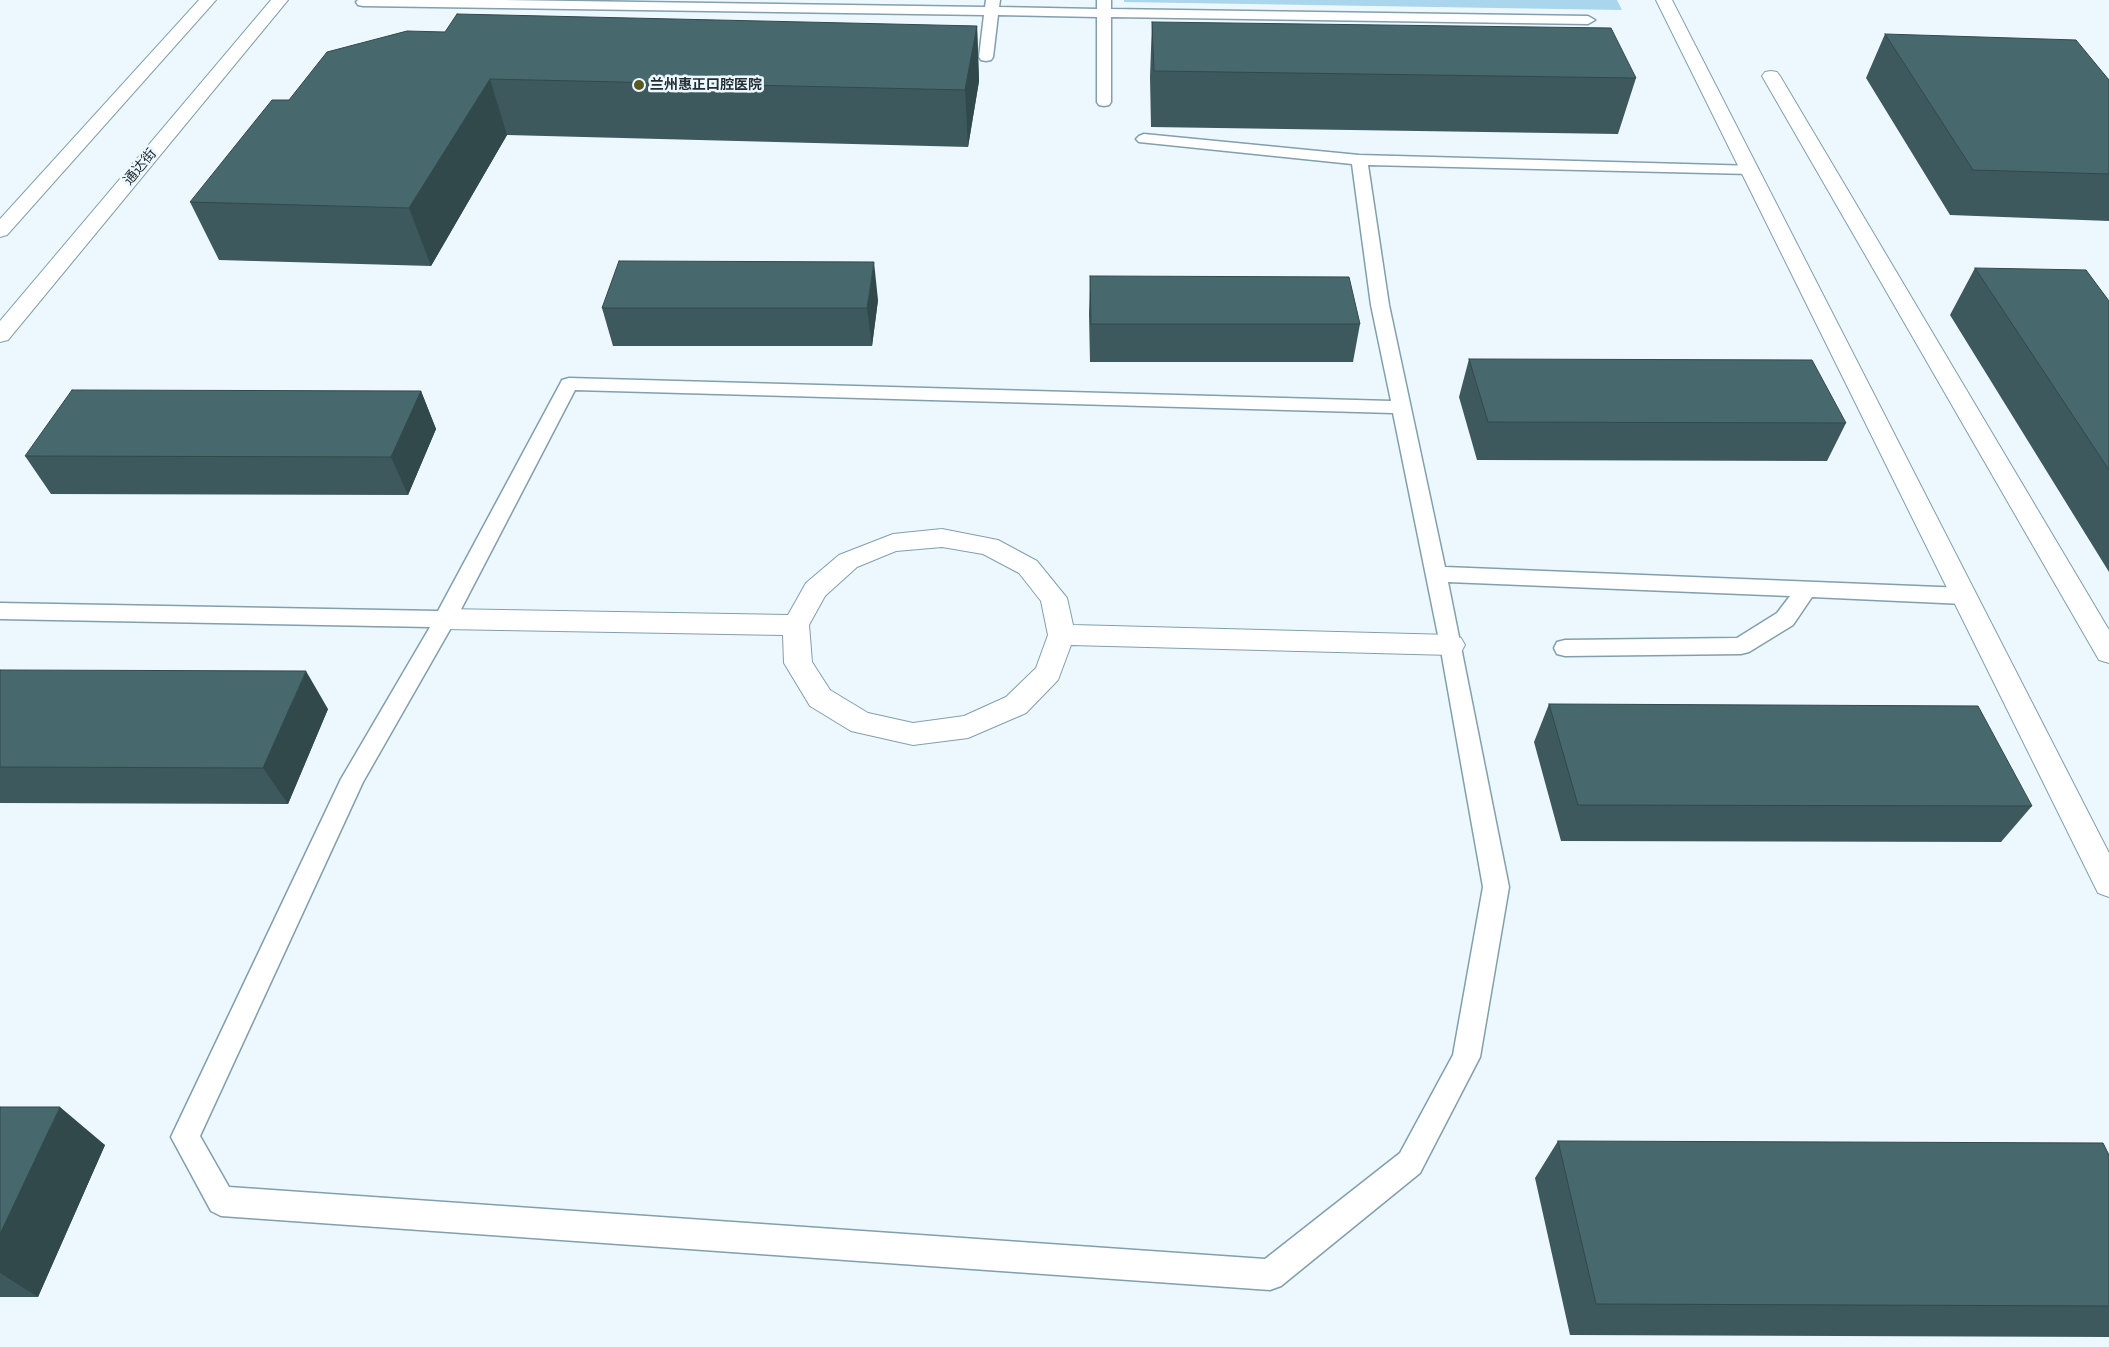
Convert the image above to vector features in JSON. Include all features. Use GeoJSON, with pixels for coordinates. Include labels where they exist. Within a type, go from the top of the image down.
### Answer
{"type":"FeatureCollection","features":[{"type":"Feature","properties":{"kind":"street"},"geometry":{"type":"LineString","coordinates":[[0,232],[208,0]]}},
{"type":"Feature","properties":{"kind":"street","name":"通达街"},"geometry":{"type":"LineString","coordinates":[[0,335],[280,0]]}},
{"type":"Feature","properties":{"kind":"street"},"geometry":{"type":"LineString","coordinates":[[1664,0],[2109,884]]}},
{"type":"Feature","properties":{"kind":"street"},"geometry":{"type":"LineString","coordinates":[[1772,76],[2109,652]]}},
{"type":"Feature","properties":{"kind":"street"},"geometry":{"type":"LineString","coordinates":[[942,538],[989,546],[1028,567],[1054,598],[1061,635],[1048,673],[1016,706],[968,727],[913,734],[861,723],[820,698],[798,663],[796,625],[814,590],[848,561],[893,543],[942,538]]}},
{"type":"Feature","properties":{"kind":"street"},"geometry":{"type":"LineString","coordinates":[[445,619],[796,625]]}},
{"type":"Feature","properties":{"kind":"street"},"geometry":{"type":"LineString","coordinates":[[1061,635],[1452,645]]}},
{"type":"Feature","properties":{"kind":"lane"},"geometry":{"type":"LineString","coordinates":[[363,2],[1104,6],[1588,20]]}},
{"type":"Feature","properties":{"kind":"lane"},"geometry":{"type":"LineString","coordinates":[[986,57],[992,6]]}},
{"type":"Feature","properties":{"kind":"lane"},"geometry":{"type":"LineString","coordinates":[[1104,6],[1104,102]]}},
{"type":"Feature","properties":{"kind":"lane"},"geometry":{"type":"LineString","coordinates":[[1144,139],[1359,160],[1750,169]]}},
{"type":"Feature","properties":{"kind":"lane"},"geometry":{"type":"LineString","coordinates":[[1359,160],[1380,306],[1452,645],[1496,887],[1466,1057],[1410,1163],[1270,1274],[221,1201],[185,1137],[354,780],[445,619],[569,384],[1401,407]]}},
{"type":"Feature","properties":{"kind":"lane"},"geometry":{"type":"LineString","coordinates":[[1436,574],[1964,596]]}},
{"type":"Feature","properties":{"kind":"lane"},"geometry":{"type":"LineString","coordinates":[[1564,648],[1741,646],[1785,619],[1807,589]]}},
{"type":"Feature","properties":{"kind":"lane"},"geometry":{"type":"LineString","coordinates":[[0,612],[445,619]]}},
{"type":"Feature","properties":{"kind":"shaded area"},"geometry":{"type":"Polygon","coordinates":[[[1124,0],[1617,0],[1622,10],[1124,2],[1124,0]]]}},
{"type":"Feature","properties":{"kind":"building"},"geometry":{"type":"Polygon","coordinates":[[[457,14],[977,26],[965,90],[490,79],[409,208],[190,202],[272,100],[289,100],[327,52],[407,31],[445,32],[457,14]]]}},
{"type":"Feature","properties":{"kind":"building"},"geometry":{"type":"Polygon","coordinates":[[[1152,22],[1611,28],[1636,78],[1154,71],[1152,22]]]}},
{"type":"Feature","properties":{"kind":"building"},"geometry":{"type":"Polygon","coordinates":[[[1885,34],[2076,40],[2109,80],[2109,174],[1973,170],[1885,34]]]}},
{"type":"Feature","properties":{"kind":"building"},"geometry":{"type":"Polygon","coordinates":[[[619,261],[874,262],[867,308],[602,308],[619,261]]]}},
{"type":"Feature","properties":{"kind":"building"},"geometry":{"type":"Polygon","coordinates":[[[1975,268],[2086,270],[2109,301],[2109,470],[1975,268]]]}},
{"type":"Feature","properties":{"kind":"building"},"geometry":{"type":"Polygon","coordinates":[[[1090,276],[1349,277],[1360,324],[1091,324],[1090,276]]]}},
{"type":"Feature","properties":{"kind":"building"},"geometry":{"type":"Polygon","coordinates":[[[1469,359],[1812,360],[1846,423],[1488,422],[1469,359]]]}},
{"type":"Feature","properties":{"kind":"building"},"geometry":{"type":"Polygon","coordinates":[[[72,390],[421,391],[391,457],[25,456],[72,390]]]}},
{"type":"Feature","properties":{"kind":"building"},"geometry":{"type":"Polygon","coordinates":[[[0,670],[306,671],[263,768],[0,767],[0,670]]]}},
{"type":"Feature","properties":{"kind":"building"},"geometry":{"type":"Polygon","coordinates":[[[1549,704],[1978,706],[2032,806],[1578,805],[1549,704]]]}},
{"type":"Feature","properties":{"kind":"building"},"geometry":{"type":"Polygon","coordinates":[[[0,1107],[60,1107],[0,1234],[0,1107]]]}},
{"type":"Feature","properties":{"kind":"building"},"geometry":{"type":"Polygon","coordinates":[[[1558,1141],[2103,1143],[2109,1155],[2109,1306],[1596,1304],[1558,1141]]]}},
{"type":"Feature","properties":{"kind":"place","name":"兰州惠正口腔医院"},"geometry":{"type":"Point","coordinates":[639,85]}}]}
